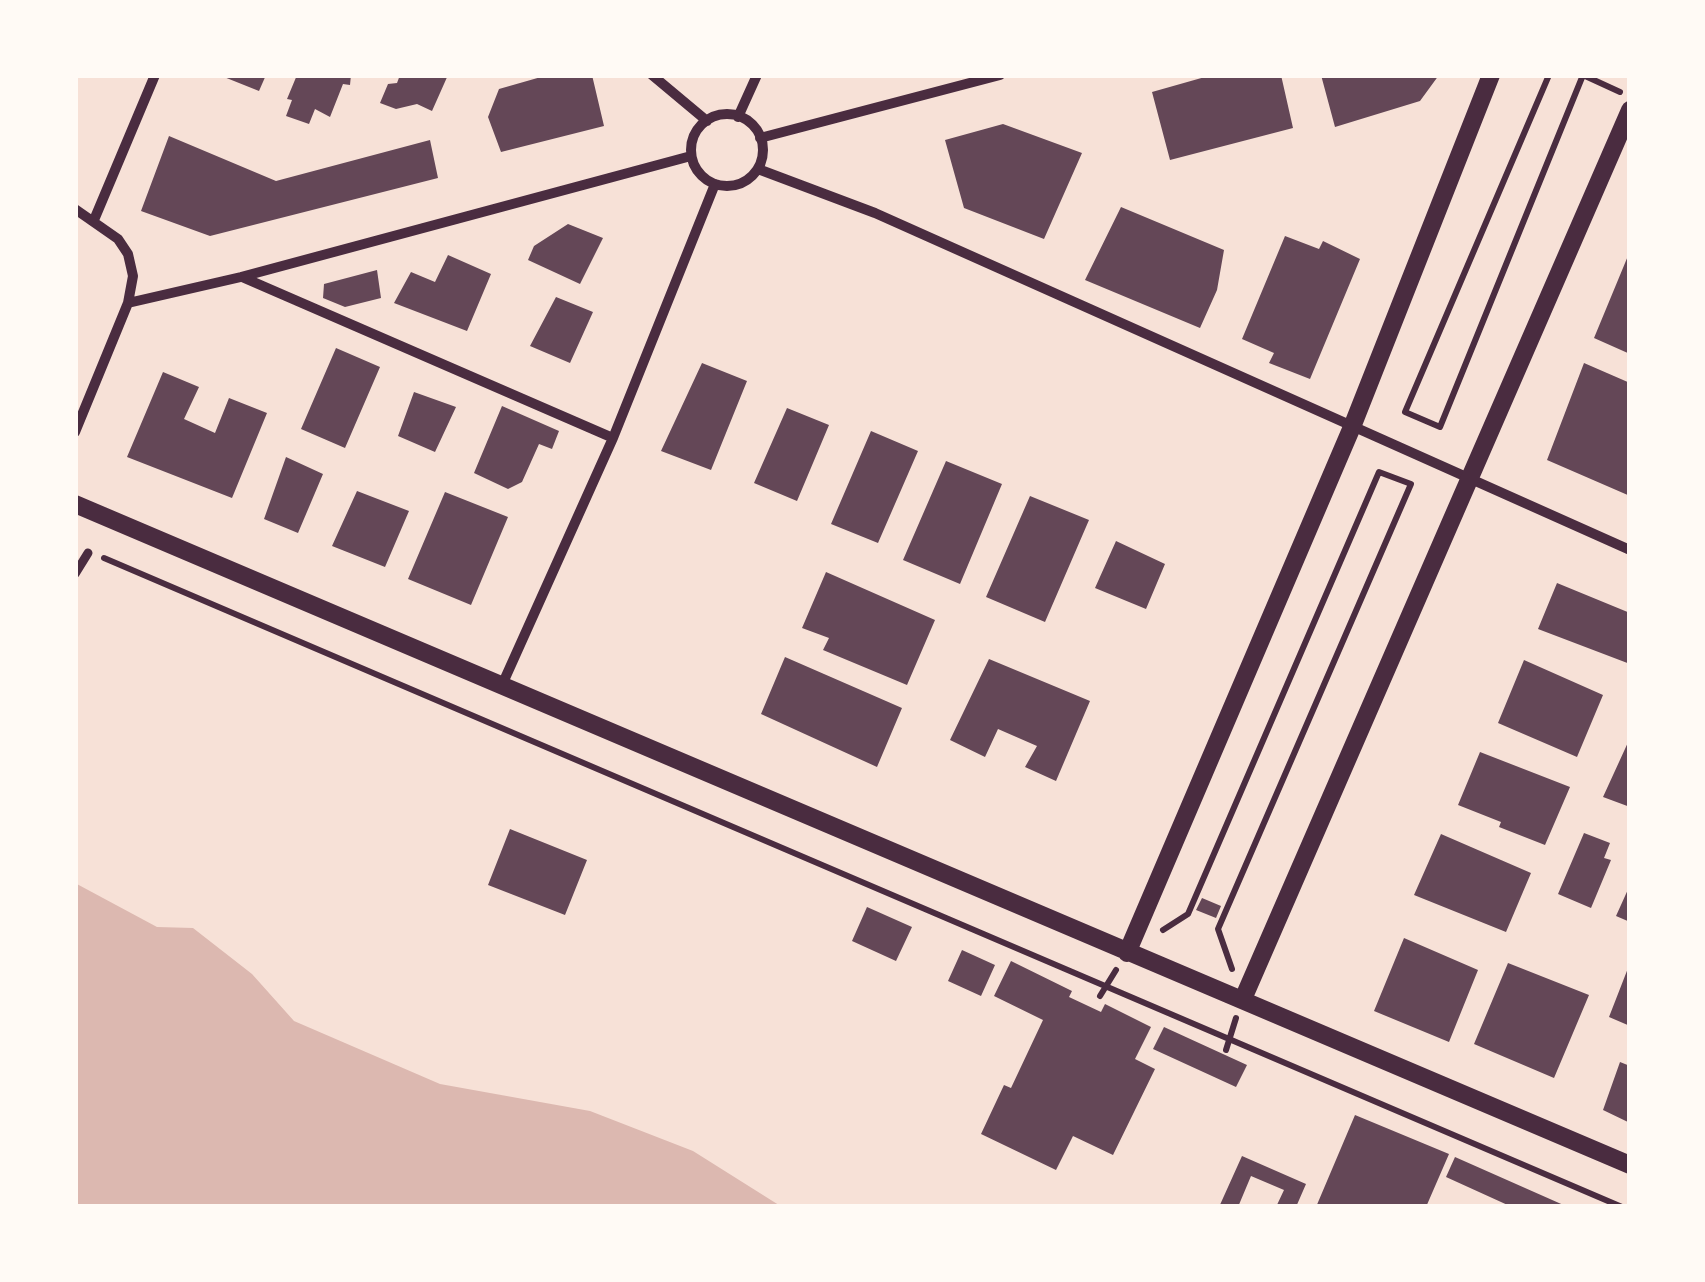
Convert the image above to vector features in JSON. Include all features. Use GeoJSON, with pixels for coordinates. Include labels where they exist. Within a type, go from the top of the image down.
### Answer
{"type":"FeatureCollection","features":[{"type":"Feature","properties":{"kind":"street"},"geometry":{"type":"LineString","coordinates":[[94,220],[155,75]]}},
{"type":"Feature","properties":{"kind":"street"},"geometry":{"type":"LineString","coordinates":[[652,75],[707,121]]}},
{"type":"Feature","properties":{"kind":"street"},"geometry":{"type":"LineString","coordinates":[[738,116],[757,75]]}},
{"type":"Feature","properties":{"kind":"street"},"geometry":{"type":"LineString","coordinates":[[760,138],[1000,75]]}},
{"type":"Feature","properties":{"kind":"street"},"geometry":{"type":"LineString","coordinates":[[1127,953],[1352,426],[1491,75]]}},
{"type":"Feature","properties":{"kind":"street"},"geometry":{"type":"LineString","coordinates":[[1243,999],[1630,110]]}},
{"type":"Feature","properties":{"kind":"street"},"geometry":{"type":"LineString","coordinates":[[722,115],[738,116],[752,124],[763,154],[758,169],[740,184],[716,184],[702,176],[691,156],[692,139],[707,121],[722,115]]}},
{"type":"Feature","properties":{"kind":"street"},"geometry":{"type":"LineString","coordinates":[[128,304],[691,156]]}},
{"type":"Feature","properties":{"kind":"street"},"geometry":{"type":"LineString","coordinates":[[758,169],[875,214],[1630,550]]}},
{"type":"Feature","properties":{"kind":"street"},"geometry":{"type":"LineString","coordinates":[[502,684],[612,438],[716,184]]}},
{"type":"Feature","properties":{"kind":"street"},"geometry":{"type":"LineString","coordinates":[[75,210],[118,239],[128,254],[133,276],[128,304],[75,432]]}},
{"type":"Feature","properties":{"kind":"street"},"geometry":{"type":"LineString","coordinates":[[241,276],[612,438]]}},
{"type":"Feature","properties":{"kind":"street"},"geometry":{"type":"LineString","coordinates":[[75,504],[1630,1165]]}},
{"type":"Feature","properties":{"kind":"street"},"geometry":{"type":"LineString","coordinates":[[75,574],[88,553]]}},
{"type":"Feature","properties":{"kind":"path"},"geometry":{"type":"LineString","coordinates":[[1549,75],[1406,412],[1440,427],[1582,75],[1630,97]]}},
{"type":"Feature","properties":{"kind":"path"},"geometry":{"type":"LineString","coordinates":[[1127,953],[1188,914],[1380,472],[1396,478],[1410,484],[1218,929],[1243,999]]}},
{"type":"Feature","properties":{"kind":"path"},"geometry":{"type":"LineString","coordinates":[[88,553],[1622,1207]]}},
{"type":"Feature","properties":{"kind":"shaded area"},"geometry":{"type":"Polygon","coordinates":[[[75,883],[157,927],[193,928],[252,974],[294,1021],[440,1084],[590,1111],[693,1151],[782,1207],[75,1207],[75,883]]]}},
{"type":"Feature","properties":{"kind":"building"},"geometry":{"type":"Polygon","coordinates":[[[219,75],[266,75],[259,91],[219,75]]]}},
{"type":"Feature","properties":{"kind":"building"},"geometry":{"type":"Polygon","coordinates":[[[297,75],[351,75],[350,85],[343,84],[330,117],[315,109],[309,124],[286,116],[292,100],[287,99],[297,75]]]}},
{"type":"Feature","properties":{"kind":"building"},"geometry":{"type":"Polygon","coordinates":[[[400,75],[448,75],[432,111],[417,104],[396,109],[380,103],[388,84],[397,83],[400,75]]]}},
{"type":"Feature","properties":{"kind":"building"},"geometry":{"type":"Polygon","coordinates":[[[548,75],[592,75],[604,126],[501,152],[488,117],[499,89],[548,75]]]}},
{"type":"Feature","properties":{"kind":"building"},"geometry":{"type":"Polygon","coordinates":[[[1212,75],[1281,75],[1293,128],[1170,160],[1152,92],[1212,75]]]}},
{"type":"Feature","properties":{"kind":"building"},"geometry":{"type":"Polygon","coordinates":[[[1321,75],[1439,75],[1420,101],[1335,127],[1321,75]]]}},
{"type":"Feature","properties":{"kind":"building"},"geometry":{"type":"Polygon","coordinates":[[[1003,124],[1082,153],[1044,239],[964,208],[945,140],[1003,124]]]}},
{"type":"Feature","properties":{"kind":"building"},"geometry":{"type":"Polygon","coordinates":[[[169,136],[276,181],[430,140],[438,178],[210,236],[141,211],[169,136]]]}},
{"type":"Feature","properties":{"kind":"building"},"geometry":{"type":"Polygon","coordinates":[[[1121,207],[1224,250],[1217,290],[1200,328],[1085,280],[1121,207]]]}},
{"type":"Feature","properties":{"kind":"building"},"geometry":{"type":"Polygon","coordinates":[[[568,224],[603,238],[580,284],[528,260],[534,246],[568,224]]]}},
{"type":"Feature","properties":{"kind":"building"},"geometry":{"type":"Polygon","coordinates":[[[1285,236],[1319,249],[1323,241],[1360,259],[1310,379],[1269,363],[1274,353],[1242,339],[1285,236]]]}},
{"type":"Feature","properties":{"kind":"building"},"geometry":{"type":"Polygon","coordinates":[[[1630,251],[1630,354],[1594,338],[1630,251]]]}},
{"type":"Feature","properties":{"kind":"building"},"geometry":{"type":"Polygon","coordinates":[[[448,255],[491,274],[467,331],[394,303],[411,272],[435,282],[448,255]]]}},
{"type":"Feature","properties":{"kind":"building"},"geometry":{"type":"Polygon","coordinates":[[[377,270],[381,298],[345,307],[323,298],[324,284],[377,270]]]}},
{"type":"Feature","properties":{"kind":"building"},"geometry":{"type":"Polygon","coordinates":[[[556,297],[593,312],[570,363],[530,346],[556,297]]]}},
{"type":"Feature","properties":{"kind":"building"},"geometry":{"type":"Polygon","coordinates":[[[336,348],[380,367],[345,448],[301,429],[336,348]]]}},
{"type":"Feature","properties":{"kind":"building"},"geometry":{"type":"Polygon","coordinates":[[[702,363],[747,381],[711,470],[661,451],[702,363]]]}},
{"type":"Feature","properties":{"kind":"building"},"geometry":{"type":"Polygon","coordinates":[[[1584,363],[1630,383],[1630,496],[1547,460],[1584,363]]]}},
{"type":"Feature","properties":{"kind":"building"},"geometry":{"type":"Polygon","coordinates":[[[163,372],[199,387],[184,419],[215,433],[229,398],[267,413],[232,498],[127,457],[163,372]]]}},
{"type":"Feature","properties":{"kind":"building"},"geometry":{"type":"Polygon","coordinates":[[[414,392],[456,407],[435,452],[398,436],[414,392]]]}},
{"type":"Feature","properties":{"kind":"building"},"geometry":{"type":"Polygon","coordinates":[[[502,406],[559,431],[552,449],[539,444],[522,482],[508,489],[474,473],[502,406]]]}},
{"type":"Feature","properties":{"kind":"building"},"geometry":{"type":"Polygon","coordinates":[[[787,408],[829,425],[797,501],[754,483],[787,408]]]}},
{"type":"Feature","properties":{"kind":"building"},"geometry":{"type":"Polygon","coordinates":[[[871,431],[918,451],[878,543],[831,524],[871,431]]]}},
{"type":"Feature","properties":{"kind":"building"},"geometry":{"type":"Polygon","coordinates":[[[286,457],[323,474],[298,533],[264,519],[286,457]]]}},
{"type":"Feature","properties":{"kind":"building"},"geometry":{"type":"Polygon","coordinates":[[[946,461],[1002,484],[960,584],[903,560],[946,461]]]}},
{"type":"Feature","properties":{"kind":"building"},"geometry":{"type":"Polygon","coordinates":[[[357,491],[409,511],[385,567],[332,546],[357,491]]]}},
{"type":"Feature","properties":{"kind":"building"},"geometry":{"type":"Polygon","coordinates":[[[445,492],[508,517],[471,605],[408,579],[445,492]]]}},
{"type":"Feature","properties":{"kind":"building"},"geometry":{"type":"Polygon","coordinates":[[[1030,496],[1089,520],[1045,622],[986,597],[1030,496]]]}},
{"type":"Feature","properties":{"kind":"building"},"geometry":{"type":"Polygon","coordinates":[[[1116,541],[1165,564],[1146,609],[1095,588],[1116,541]]]}},
{"type":"Feature","properties":{"kind":"building"},"geometry":{"type":"Polygon","coordinates":[[[826,572],[935,620],[907,685],[823,650],[829,638],[802,628],[826,572]]]}},
{"type":"Feature","properties":{"kind":"building"},"geometry":{"type":"Polygon","coordinates":[[[1557,583],[1630,613],[1630,664],[1538,629],[1557,583]]]}},
{"type":"Feature","properties":{"kind":"building"},"geometry":{"type":"Polygon","coordinates":[[[785,657],[902,708],[877,767],[761,714],[785,657]]]}},
{"type":"Feature","properties":{"kind":"building"},"geometry":{"type":"Polygon","coordinates":[[[989,659],[1090,701],[1056,781],[1025,767],[1037,746],[998,729],[985,757],[950,740],[989,659]]]}},
{"type":"Feature","properties":{"kind":"building"},"geometry":{"type":"Polygon","coordinates":[[[1524,660],[1603,695],[1577,757],[1498,723],[1524,660]]]}},
{"type":"Feature","properties":{"kind":"building"},"geometry":{"type":"Polygon","coordinates":[[[1630,738],[1630,807],[1603,797],[1630,738]]]}},
{"type":"Feature","properties":{"kind":"building"},"geometry":{"type":"Polygon","coordinates":[[[1480,752],[1570,787],[1545,845],[1458,805],[1480,752]]]}},
{"type":"Feature","properties":{"kind":"building"},"geometry":{"type":"Polygon","coordinates":[[[510,829],[587,860],[565,915],[488,885],[510,829]]]}},
{"type":"Feature","properties":{"kind":"building"},"geometry":{"type":"Polygon","coordinates":[[[1584,833],[1610,843],[1604,858],[1611,860],[1591,908],[1558,894],[1584,833]]]}},
{"type":"Feature","properties":{"kind":"building"},"geometry":{"type":"Polygon","coordinates":[[[1441,834],[1531,873],[1506,932],[1414,895],[1441,834]]]}},
{"type":"Feature","properties":{"kind":"building"},"geometry":{"type":"Polygon","coordinates":[[[1630,885],[1630,922],[1616,916],[1630,885]]]}},
{"type":"Feature","properties":{"kind":"building"},"geometry":{"type":"Polygon","coordinates":[[[1202,898],[1221,906],[1216,918],[1196,910],[1202,898]]]}},
{"type":"Feature","properties":{"kind":"building"},"geometry":{"type":"Polygon","coordinates":[[[867,907],[912,927],[896,961],[852,941],[867,907]]]}},
{"type":"Feature","properties":{"kind":"building"},"geometry":{"type":"Polygon","coordinates":[[[1404,938],[1478,970],[1449,1042],[1374,1011],[1404,938]]]}},
{"type":"Feature","properties":{"kind":"building"},"geometry":{"type":"Polygon","coordinates":[[[962,950],[995,965],[981,996],[948,981],[962,950]]]}},
{"type":"Feature","properties":{"kind":"building"},"geometry":{"type":"Polygon","coordinates":[[[1011,961],[1072,991],[1069,997],[1101,1012],[1105,1004],[1151,1027],[1135,1059],[1155,1069],[1113,1155],[1073,1136],[1056,1170],[981,1134],[1004,1085],[1011,1088],[1043,1020],[994,996],[1011,961]]]}},
{"type":"Feature","properties":{"kind":"building"},"geometry":{"type":"Polygon","coordinates":[[[1508,963],[1589,995],[1554,1078],[1474,1044],[1508,963]]]}},
{"type":"Feature","properties":{"kind":"building"},"geometry":{"type":"Polygon","coordinates":[[[1630,963],[1630,1026],[1609,1017],[1630,963]]]}},
{"type":"Feature","properties":{"kind":"building"},"geometry":{"type":"Polygon","coordinates":[[[1164,1027],[1247,1065],[1236,1087],[1153,1049],[1164,1027]]]}},
{"type":"Feature","properties":{"kind":"building"},"geometry":{"type":"Polygon","coordinates":[[[1620,1062],[1630,1066],[1630,1123],[1603,1110],[1620,1062]]]}},
{"type":"Feature","properties":{"kind":"building"},"geometry":{"type":"Polygon","coordinates":[[[1355,1115],[1449,1154],[1426,1207],[1316,1207],[1355,1115]]]}},
{"type":"Feature","properties":{"kind":"building"},"geometry":{"type":"Polygon","coordinates":[[[1242,1156],[1306,1184],[1296,1207],[1276,1207],[1284,1190],[1251,1176],[1238,1207],[1219,1207],[1242,1156]]]}},
{"type":"Feature","properties":{"kind":"building"},"geometry":{"type":"Polygon","coordinates":[[[1455,1157],[1568,1207],[1512,1207],[1446,1177],[1455,1157]]]}}]}
